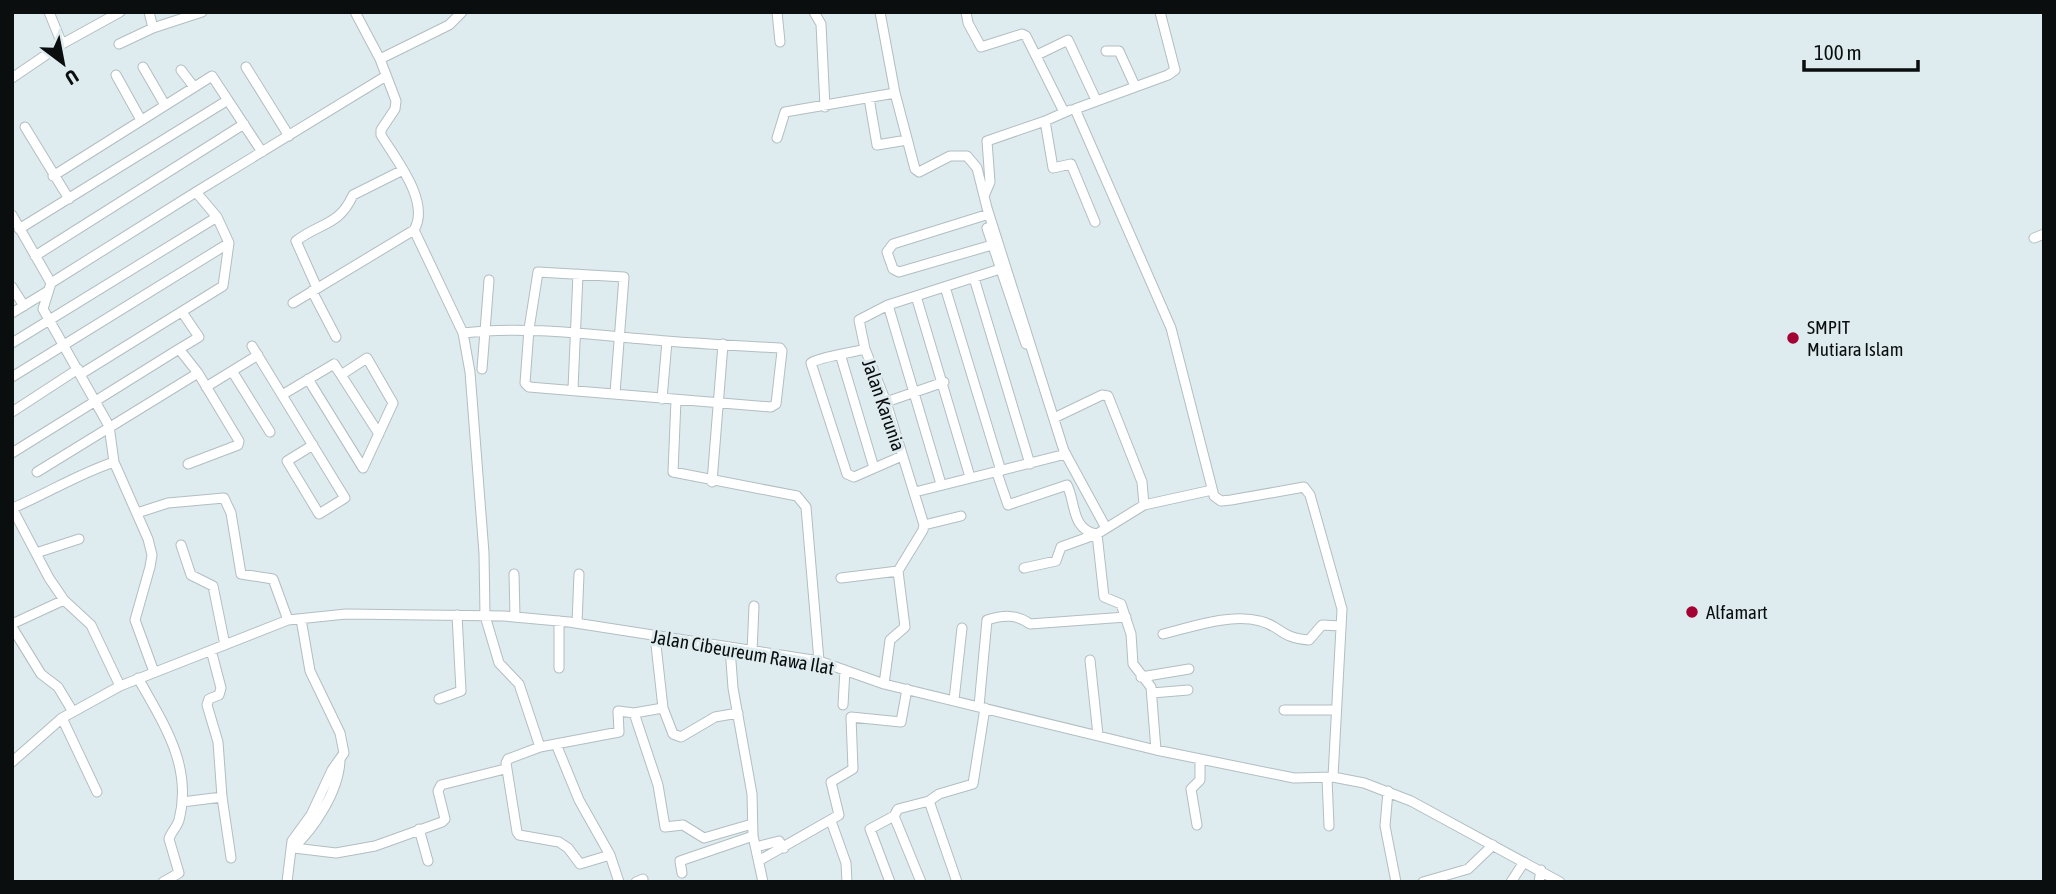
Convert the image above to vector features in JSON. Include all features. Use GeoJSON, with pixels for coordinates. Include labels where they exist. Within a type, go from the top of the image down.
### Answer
{"type":"FeatureCollection","features":[{"type":"Feature","properties":{"kind":"street"},"geometry":{"type":"LineString","coordinates":[[49,12],[62,44]]}},
{"type":"Feature","properties":{"kind":"street"},"geometry":{"type":"LineString","coordinates":[[12,78],[62,44],[120,12]]}},
{"type":"Feature","properties":{"kind":"street"},"geometry":{"type":"LineString","coordinates":[[149,12],[153,28]]}},
{"type":"Feature","properties":{"kind":"street"},"geometry":{"type":"LineString","coordinates":[[355,12],[380,59],[396,101],[395,109],[381,130],[403,170],[419,212],[414,230],[463,333],[470,372],[483,541],[485,616],[499,663],[519,684],[540,747]]}},
{"type":"Feature","properties":{"kind":"street"},"geometry":{"type":"LineString","coordinates":[[380,59],[449,25],[462,12]]}},
{"type":"Feature","properties":{"kind":"street"},"geometry":{"type":"LineString","coordinates":[[778,12],[780,42]]}},
{"type":"Feature","properties":{"kind":"street"},"geometry":{"type":"LineString","coordinates":[[814,12],[821,24],[825,107]]}},
{"type":"Feature","properties":{"kind":"street"},"geometry":{"type":"LineString","coordinates":[[880,12],[895,93],[915,169],[919,172],[950,156],[968,156],[977,167],[992,245],[1063,454],[1106,528]]}},
{"type":"Feature","properties":{"kind":"street"},"geometry":{"type":"LineString","coordinates":[[966,12],[968,23],[981,47],[1022,34],[1037,55],[1064,112]]}},
{"type":"Feature","properties":{"kind":"street"},"geometry":{"type":"LineString","coordinates":[[984,196],[990,182],[987,141],[1175,70],[1160,12]]}},
{"type":"Feature","properties":{"kind":"street"},"geometry":{"type":"LineString","coordinates":[[118,44],[153,28],[197,13]]}},
{"type":"Feature","properties":{"kind":"street"},"geometry":{"type":"LineString","coordinates":[[1037,55],[1068,40],[1096,100]]}},
{"type":"Feature","properties":{"kind":"street"},"geometry":{"type":"LineString","coordinates":[[1106,51],[1119,51],[1135,86]]}},
{"type":"Feature","properties":{"kind":"street"},"geometry":{"type":"LineString","coordinates":[[143,67],[165,105]]}},
{"type":"Feature","properties":{"kind":"street"},"geometry":{"type":"LineString","coordinates":[[246,67],[289,136]]}},
{"type":"Feature","properties":{"kind":"street"},"geometry":{"type":"LineString","coordinates":[[181,70],[194,87]]}},
{"type":"Feature","properties":{"kind":"street"},"geometry":{"type":"LineString","coordinates":[[116,75],[141,120]]}},
{"type":"Feature","properties":{"kind":"street"},"geometry":{"type":"LineString","coordinates":[[53,176],[212,76],[262,152]]}},
{"type":"Feature","properties":{"kind":"street"},"geometry":{"type":"LineString","coordinates":[[12,313],[197,192],[386,76]]}},
{"type":"Feature","properties":{"kind":"street"},"geometry":{"type":"LineString","coordinates":[[776,138],[785,112],[895,93]]}},
{"type":"Feature","properties":{"kind":"street"},"geometry":{"type":"LineString","coordinates":[[869,98],[877,145],[907,140]]}},
{"type":"Feature","properties":{"kind":"street"},"geometry":{"type":"LineString","coordinates":[[19,229],[228,100]]}},
{"type":"Feature","properties":{"kind":"street"},"geometry":{"type":"LineString","coordinates":[[1074,109],[1171,328],[1212,490],[1221,501],[1307,488],[1339,590],[1342,609],[1329,826]]}},
{"type":"Feature","properties":{"kind":"street"},"geometry":{"type":"LineString","coordinates":[[1045,121],[1053,167],[1072,164],[1095,222]]}},
{"type":"Feature","properties":{"kind":"street"},"geometry":{"type":"LineString","coordinates":[[35,256],[244,124]]}},
{"type":"Feature","properties":{"kind":"street"},"geometry":{"type":"LineString","coordinates":[[25,127],[69,199]]}},
{"type":"Feature","properties":{"kind":"street"},"geometry":{"type":"LineString","coordinates":[[336,337],[314,290],[296,240],[340,217],[348,208],[353,195],[403,170]]}},
{"type":"Feature","properties":{"kind":"street"},"geometry":{"type":"LineString","coordinates":[[12,412],[223,286],[229,243],[217,217],[197,192]]}},
{"type":"Feature","properties":{"kind":"street"},"geometry":{"type":"LineString","coordinates":[[12,215],[50,287],[43,309],[109,426],[114,462],[152,555],[135,620],[154,672]]}},
{"type":"Feature","properties":{"kind":"street"},"geometry":{"type":"LineString","coordinates":[[986,215],[893,244],[887,252],[893,269],[899,272],[992,245]]}},
{"type":"Feature","properties":{"kind":"street"},"geometry":{"type":"LineString","coordinates":[[986,215],[1054,418],[1063,454]]}},
{"type":"Feature","properties":{"kind":"street"},"geometry":{"type":"LineString","coordinates":[[12,343],[217,217]]}},
{"type":"Feature","properties":{"kind":"street"},"geometry":{"type":"LineString","coordinates":[[293,303],[414,230]]}},
{"type":"Feature","properties":{"kind":"street"},"geometry":{"type":"LineString","coordinates":[[2034,238],[2044,234]]}},
{"type":"Feature","properties":{"kind":"street"},"geometry":{"type":"LineString","coordinates":[[12,377],[229,243]]}},
{"type":"Feature","properties":{"kind":"street"},"geometry":{"type":"LineString","coordinates":[[941,484],[888,306],[1000,269]]}},
{"type":"Feature","properties":{"kind":"street"},"geometry":{"type":"LineString","coordinates":[[463,333],[529,329],[622,337],[667,341],[780,348],[782,351],[774,407],[527,386],[529,329],[536,275],[540,271],[624,277],[622,337],[615,393]]}},
{"type":"Feature","properties":{"kind":"street"},"geometry":{"type":"LineString","coordinates":[[573,389],[578,274]]}},
{"type":"Feature","properties":{"kind":"street"},"geometry":{"type":"LineString","coordinates":[[974,278],[1030,464]]}},
{"type":"Feature","properties":{"kind":"street"},"geometry":{"type":"LineString","coordinates":[[482,369],[488,330],[489,280]]}},
{"type":"Feature","properties":{"kind":"street"},"geometry":{"type":"LineString","coordinates":[[12,287],[24,306]]}},
{"type":"Feature","properties":{"kind":"street"},"geometry":{"type":"LineString","coordinates":[[945,287],[1008,505],[1067,485],[1077,519],[1084,529],[1097,534]]}},
{"type":"Feature","properties":{"kind":"street"},"geometry":{"type":"LineString","coordinates":[[916,296],[970,477]]}},
{"type":"Feature","properties":{"kind":"street","name":"Jalan Karunia"},"geometry":{"type":"LineString","coordinates":[[888,306],[862,317],[859,324],[924,525]]}},
{"type":"Feature","properties":{"kind":"street"},"geometry":{"type":"LineString","coordinates":[[12,453],[199,337],[182,312]]}},
{"type":"Feature","properties":{"kind":"street"},"geometry":{"type":"LineString","coordinates":[[662,399],[667,341]]}},
{"type":"Feature","properties":{"kind":"street"},"geometry":{"type":"LineString","coordinates":[[712,482],[723,344]]}},
{"type":"Feature","properties":{"kind":"street"},"geometry":{"type":"LineString","coordinates":[[252,346],[258,355],[282,395],[313,445],[345,498],[319,513],[287,461],[313,445]]}},
{"type":"Feature","properties":{"kind":"street"},"geometry":{"type":"LineString","coordinates":[[179,349],[198,373],[239,441],[237,445],[188,464]]}},
{"type":"Feature","properties":{"kind":"street"},"geometry":{"type":"LineString","coordinates":[[865,349],[841,357],[820,358],[811,363],[847,474],[853,477],[902,456]]}},
{"type":"Feature","properties":{"kind":"street"},"geometry":{"type":"LineString","coordinates":[[206,387],[258,355]]}},
{"type":"Feature","properties":{"kind":"street"},"geometry":{"type":"LineString","coordinates":[[841,357],[874,468]]}},
{"type":"Feature","properties":{"kind":"street"},"geometry":{"type":"LineString","coordinates":[[308,379],[363,468],[393,403],[368,358],[341,375]]}},
{"type":"Feature","properties":{"kind":"street"},"geometry":{"type":"LineString","coordinates":[[282,395],[334,364],[379,434]]}},
{"type":"Feature","properties":{"kind":"street"},"geometry":{"type":"LineString","coordinates":[[232,371],[270,432]]}},
{"type":"Feature","properties":{"kind":"street"},"geometry":{"type":"LineString","coordinates":[[37,471],[198,373]]}},
{"type":"Feature","properties":{"kind":"street"},"geometry":{"type":"LineString","coordinates":[[886,402],[944,383]]}},
{"type":"Feature","properties":{"kind":"street"},"geometry":{"type":"LineString","coordinates":[[1054,418],[1093,398],[1108,396],[1142,482],[1144,505]]}},
{"type":"Feature","properties":{"kind":"street"},"geometry":{"type":"LineString","coordinates":[[676,400],[671,470],[676,474],[712,482],[797,496],[806,507],[819,661]]}},
{"type":"Feature","properties":{"kind":"street"},"geometry":{"type":"LineString","coordinates":[[915,492],[1063,454]]}},
{"type":"Feature","properties":{"kind":"street"},"geometry":{"type":"LineString","coordinates":[[114,462],[79,473],[72,482],[12,508],[64,600],[91,625],[120,686]]}},
{"type":"Feature","properties":{"kind":"street"},"geometry":{"type":"LineString","coordinates":[[1024,568],[1056,561],[1061,547],[1097,534],[1144,505],[1212,490]]}},
{"type":"Feature","properties":{"kind":"street"},"geometry":{"type":"LineString","coordinates":[[137,513],[168,503],[207,497],[224,498],[231,513],[241,574],[273,579],[288,620]]}},
{"type":"Feature","properties":{"kind":"street"},"geometry":{"type":"LineString","coordinates":[[884,684],[890,640],[905,627],[898,571],[924,525],[961,516]]}},
{"type":"Feature","properties":{"kind":"street"},"geometry":{"type":"LineString","coordinates":[[1097,534],[1104,597],[1120,603],[1126,617],[1133,663],[1141,677],[1150,685],[1156,750]]}},
{"type":"Feature","properties":{"kind":"street"},"geometry":{"type":"LineString","coordinates":[[36,553],[79,539]]}},
{"type":"Feature","properties":{"kind":"street"},"geometry":{"type":"LineString","coordinates":[[181,545],[191,575],[213,586],[225,645]]}},
{"type":"Feature","properties":{"kind":"street"},"geometry":{"type":"LineString","coordinates":[[841,578],[898,571]]}},
{"type":"Feature","properties":{"kind":"street"},"geometry":{"type":"LineString","coordinates":[[514,574],[515,617]]}},
{"type":"Feature","properties":{"kind":"street"},"geometry":{"type":"LineString","coordinates":[[576,623],[579,574]]}},
{"type":"Feature","properties":{"kind":"street"},"geometry":{"type":"LineString","coordinates":[[64,600],[12,626],[41,674],[58,687],[73,712]]}},
{"type":"Feature","properties":{"kind":"street"},"geometry":{"type":"LineString","coordinates":[[752,652],[754,606]]}},
{"type":"Feature","properties":{"kind":"street","name":"Jalan Cibeureum Rawa Ilat"},"geometry":{"type":"LineString","coordinates":[[12,762],[62,719],[120,686],[288,620],[333,614],[515,617],[576,623],[819,661],[884,684],[1156,750],[1283,776],[1364,783],[1388,791],[1560,882]]}},
{"type":"Feature","properties":{"kind":"street"},"geometry":{"type":"LineString","coordinates":[[439,699],[461,691],[457,615]]}},
{"type":"Feature","properties":{"kind":"street"},"geometry":{"type":"LineString","coordinates":[[890,882],[870,829],[894,816],[898,809],[929,802],[939,794],[973,784],[982,707],[987,620],[1022,617],[1030,624],[1126,617]]}},
{"type":"Feature","properties":{"kind":"street"},"geometry":{"type":"LineString","coordinates":[[287,882],[292,841],[311,815],[332,770],[340,760],[344,745],[310,671],[301,618]]}},
{"type":"Feature","properties":{"kind":"street"},"geometry":{"type":"LineString","coordinates":[[1163,634],[1246,618],[1263,621],[1289,638],[1309,640],[1322,625],[1340,626]]}},
{"type":"Feature","properties":{"kind":"street"},"geometry":{"type":"LineString","coordinates":[[559,621],[559,668]]}},
{"type":"Feature","properties":{"kind":"street"},"geometry":{"type":"LineString","coordinates":[[954,700],[962,628]]}},
{"type":"Feature","properties":{"kind":"street"},"geometry":{"type":"LineString","coordinates":[[655,636],[663,708],[676,737],[715,717],[738,712]]}},
{"type":"Feature","properties":{"kind":"street"},"geometry":{"type":"LineString","coordinates":[[730,648],[752,794],[753,836],[761,860],[760,880]]}},
{"type":"Feature","properties":{"kind":"street"},"geometry":{"type":"LineString","coordinates":[[211,650],[221,688],[219,695],[209,699],[207,705],[218,742],[222,797],[231,858]]}},
{"type":"Feature","properties":{"kind":"street"},"geometry":{"type":"LineString","coordinates":[[1090,660],[1098,735]]}},
{"type":"Feature","properties":{"kind":"street"},"geometry":{"type":"LineString","coordinates":[[1141,677],[1189,668]]}},
{"type":"Feature","properties":{"kind":"street"},"geometry":{"type":"LineString","coordinates":[[843,705],[845,670]]}},
{"type":"Feature","properties":{"kind":"street"},"geometry":{"type":"LineString","coordinates":[[138,678],[176,748],[181,772],[178,822],[169,839],[181,877],[163,882]]}},
{"type":"Feature","properties":{"kind":"street"},"geometry":{"type":"LineString","coordinates":[[761,860],[831,821],[840,811],[831,782],[853,769],[850,717],[901,722],[904,719],[907,689]]}},
{"type":"Feature","properties":{"kind":"street"},"geometry":{"type":"LineString","coordinates":[[1152,693],[1188,690]]}},
{"type":"Feature","properties":{"kind":"street"},"geometry":{"type":"LineString","coordinates":[[610,855],[580,864],[568,848],[559,842],[519,835],[515,828],[505,769],[508,759],[540,747],[619,732],[621,729],[617,712],[634,713],[663,708]]}},
{"type":"Feature","properties":{"kind":"street"},"geometry":{"type":"LineString","coordinates":[[1284,710],[1335,710]]}},
{"type":"Feature","properties":{"kind":"street"},"geometry":{"type":"LineString","coordinates":[[634,713],[658,785],[665,827],[683,825],[704,838],[752,824]]}},
{"type":"Feature","properties":{"kind":"street"},"geometry":{"type":"LineString","coordinates":[[62,719],[97,792]]}},
{"type":"Feature","properties":{"kind":"street"},"geometry":{"type":"LineString","coordinates":[[556,744],[579,800],[610,855],[619,882]]}},
{"type":"Feature","properties":{"kind":"street"},"geometry":{"type":"LineString","coordinates":[[1197,825],[1191,789],[1200,780],[1200,759]]}},
{"type":"Feature","properties":{"kind":"street"},"geometry":{"type":"LineString","coordinates":[[292,849],[336,853],[375,846],[446,819],[438,791],[441,785],[505,769]]}},
{"type":"Feature","properties":{"kind":"street"},"geometry":{"type":"LineString","coordinates":[[1388,791],[1385,826],[1396,882]]}},
{"type":"Feature","properties":{"kind":"street"},"geometry":{"type":"LineString","coordinates":[[181,802],[222,797]]}},
{"type":"Feature","properties":{"kind":"street"},"geometry":{"type":"LineString","coordinates":[[929,802],[957,882]]}},
{"type":"Feature","properties":{"kind":"street"},"geometry":{"type":"LineString","coordinates":[[894,816],[921,882]]}},
{"type":"Feature","properties":{"kind":"street"},"geometry":{"type":"LineString","coordinates":[[831,821],[846,863],[846,882]]}},
{"type":"Feature","properties":{"kind":"street"},"geometry":{"type":"LineString","coordinates":[[419,829],[428,861]]}},
{"type":"Feature","properties":{"kind":"street"},"geometry":{"type":"LineString","coordinates":[[682,873],[680,860],[753,836]]}},
{"type":"Feature","properties":{"kind":"street"},"geometry":{"type":"LineString","coordinates":[[756,847],[779,841],[784,848]]}},
{"type":"Feature","properties":{"kind":"street"},"geometry":{"type":"LineString","coordinates":[[1423,882],[1468,869],[1493,845]]}},
{"type":"Feature","properties":{"kind":"street"},"geometry":{"type":"LineString","coordinates":[[1511,882],[1524,862]]}},
{"type":"Feature","properties":{"kind":"street"},"geometry":{"type":"LineString","coordinates":[[1539,882],[1541,870]]}},
{"type":"Feature","properties":{"kind":"place","name":"SMPIT Mutiara Islam"},"geometry":{"type":"Point","coordinates":[1793,338]}},
{"type":"Feature","properties":{"kind":"place","name":"Alfamart"},"geometry":{"type":"Point","coordinates":[1692,612]}}]}
